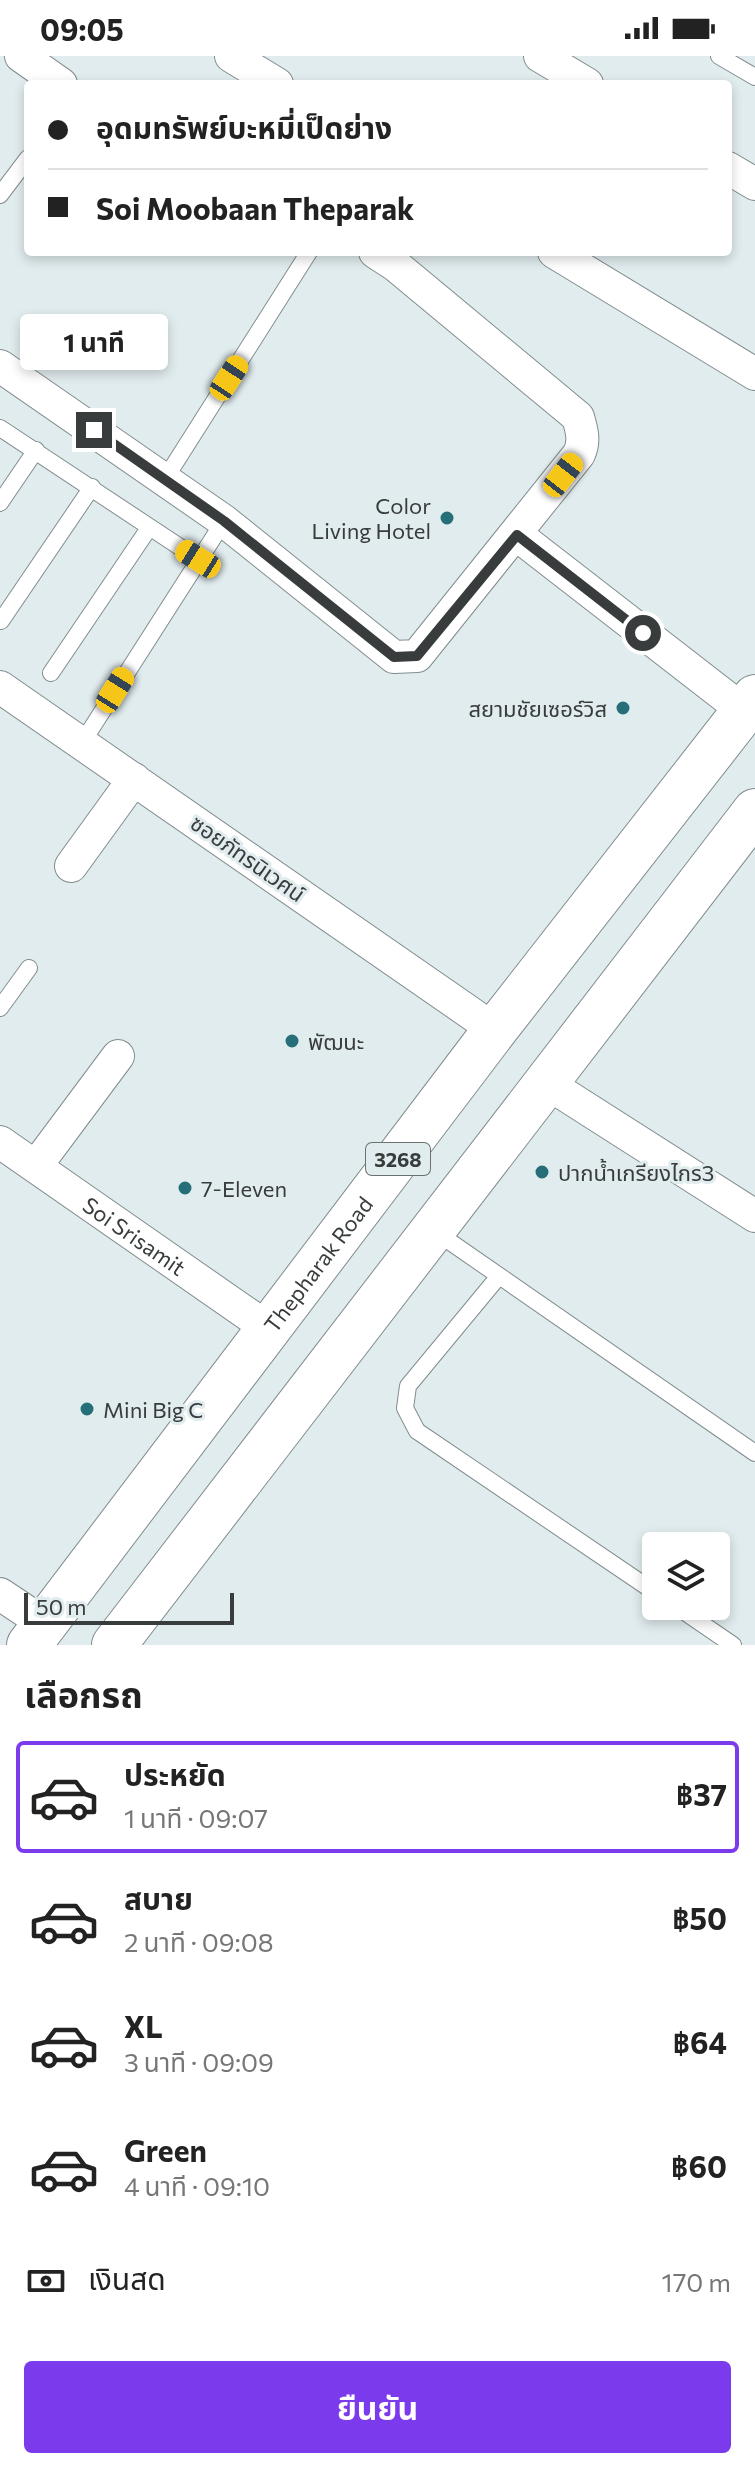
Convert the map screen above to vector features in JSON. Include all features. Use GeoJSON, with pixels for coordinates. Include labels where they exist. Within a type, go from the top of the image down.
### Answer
{"type":"FeatureCollection","features":[{"type":"Feature","properties":{"kind":"main road","name":"Thepharak Road"},"geometry":{"type":"LineString","coordinates":[[37,1634],[495,1030],[750,704]]}},
{"type":"Feature","properties":{"kind":"main road"},"geometry":{"type":"LineString","coordinates":[[114,1645],[545,1082],[748,832]]}},
{"type":"Feature","properties":{"kind":"street"},"geometry":{"type":"LineString","coordinates":[[21,56],[55,80]]}},
{"type":"Feature","properties":{"kind":"street"},"geometry":{"type":"LineString","coordinates":[[231,56],[270,80]]}},
{"type":"Feature","properties":{"kind":"street"},"geometry":{"type":"LineString","coordinates":[[540,56],[580,80]]}},
{"type":"Feature","properties":{"kind":"street"},"geometry":{"type":"LineString","coordinates":[[732,170],[755,184]]}},
{"type":"Feature","properties":{"kind":"street"},"geometry":{"type":"LineString","coordinates":[[0,366],[224,521],[394,657],[417,656],[517,535],[583,445],[578,417],[381,256]]}},
{"type":"Feature","properties":{"kind":"street"},"geometry":{"type":"LineString","coordinates":[[561,256],[755,374]]}},
{"type":"Feature","properties":{"kind":"street"},"geometry":{"type":"LineString","coordinates":[[517,535],[750,704]]}},
{"type":"Feature","properties":{"kind":"street","name":"ซอยภัทรนิเวศน์"},"geometry":{"type":"LineString","coordinates":[[0,687],[495,1030]]}},
{"type":"Feature","properties":{"kind":"street"},"geometry":{"type":"LineString","coordinates":[[71,866],[134,779]]}},
{"type":"Feature","properties":{"kind":"street"},"geometry":{"type":"LineString","coordinates":[[36,1166],[118,1056]]}},
{"type":"Feature","properties":{"kind":"street"},"geometry":{"type":"LineString","coordinates":[[545,1082],[755,1216]]}},
{"type":"Feature","properties":{"kind":"street","name":"Soi Srisamit"},"geometry":{"type":"LineString","coordinates":[[0,1142],[269,1329]]}},
{"type":"Feature","properties":{"kind":"street"},"geometry":{"type":"LineString","coordinates":[[0,1594],[37,1634]]}},
{"type":"Feature","properties":{"kind":"lane"},"geometry":{"type":"LineString","coordinates":[[719,56],[755,77]]}},
{"type":"Feature","properties":{"kind":"lane"},"geometry":{"type":"LineString","coordinates":[[0,195],[24,163]]}},
{"type":"Feature","properties":{"kind":"lane"},"geometry":{"type":"LineString","coordinates":[[165,479],[306,256]]}},
{"type":"Feature","properties":{"kind":"lane"},"geometry":{"type":"LineString","coordinates":[[0,428],[198,559]]}},
{"type":"Feature","properties":{"kind":"lane"},"geometry":{"type":"LineString","coordinates":[[0,503],[36,450]]}},
{"type":"Feature","properties":{"kind":"lane"},"geometry":{"type":"LineString","coordinates":[[1,621],[92,487]]}},
{"type":"Feature","properties":{"kind":"lane"},"geometry":{"type":"LineString","coordinates":[[82,743],[224,521]]}},
{"type":"Feature","properties":{"kind":"lane"},"geometry":{"type":"LineString","coordinates":[[51,673],[149,528]]}},
{"type":"Feature","properties":{"kind":"lane"},"geometry":{"type":"LineString","coordinates":[[0,1008],[29,968]]}},
{"type":"Feature","properties":{"kind":"lane"},"geometry":{"type":"LineString","coordinates":[[432,1229],[755,1453]]}},
{"type":"Feature","properties":{"kind":"lane"},"geometry":{"type":"LineString","coordinates":[[499,1276],[408,1386],[405,1408],[417,1431],[642,1584]]}},
{"type":"Feature","properties":{"kind":"lane"},"geometry":{"type":"LineString","coordinates":[[696,1620],[733,1645]]}},
{"type":"Feature","properties":{"kind":"place","name":"Color Living Hotel"},"geometry":{"type":"Point","coordinates":[447,518]}},
{"type":"Feature","properties":{"kind":"place","name":"สยามชัยเซอร์วิส"},"geometry":{"type":"Point","coordinates":[623,708]}},
{"type":"Feature","properties":{"kind":"place","name":"พัฒนะ"},"geometry":{"type":"Point","coordinates":[292,1041]}},
{"type":"Feature","properties":{"kind":"place","name":"ปากน้ำเกรียงไกร3"},"geometry":{"type":"Point","coordinates":[542,1172]}},
{"type":"Feature","properties":{"kind":"place","name":"7-Eleven"},"geometry":{"type":"Point","coordinates":[185,1188]}},
{"type":"Feature","properties":{"kind":"place","name":"Mini Big C"},"geometry":{"type":"Point","coordinates":[87,1409]}},
{"type":"Feature","properties":{"kind":"route"},"geometry":{"type":"LineString","coordinates":[[94,430],[224,521],[394,657],[417,656],[517,535],[643,633]]}}]}
